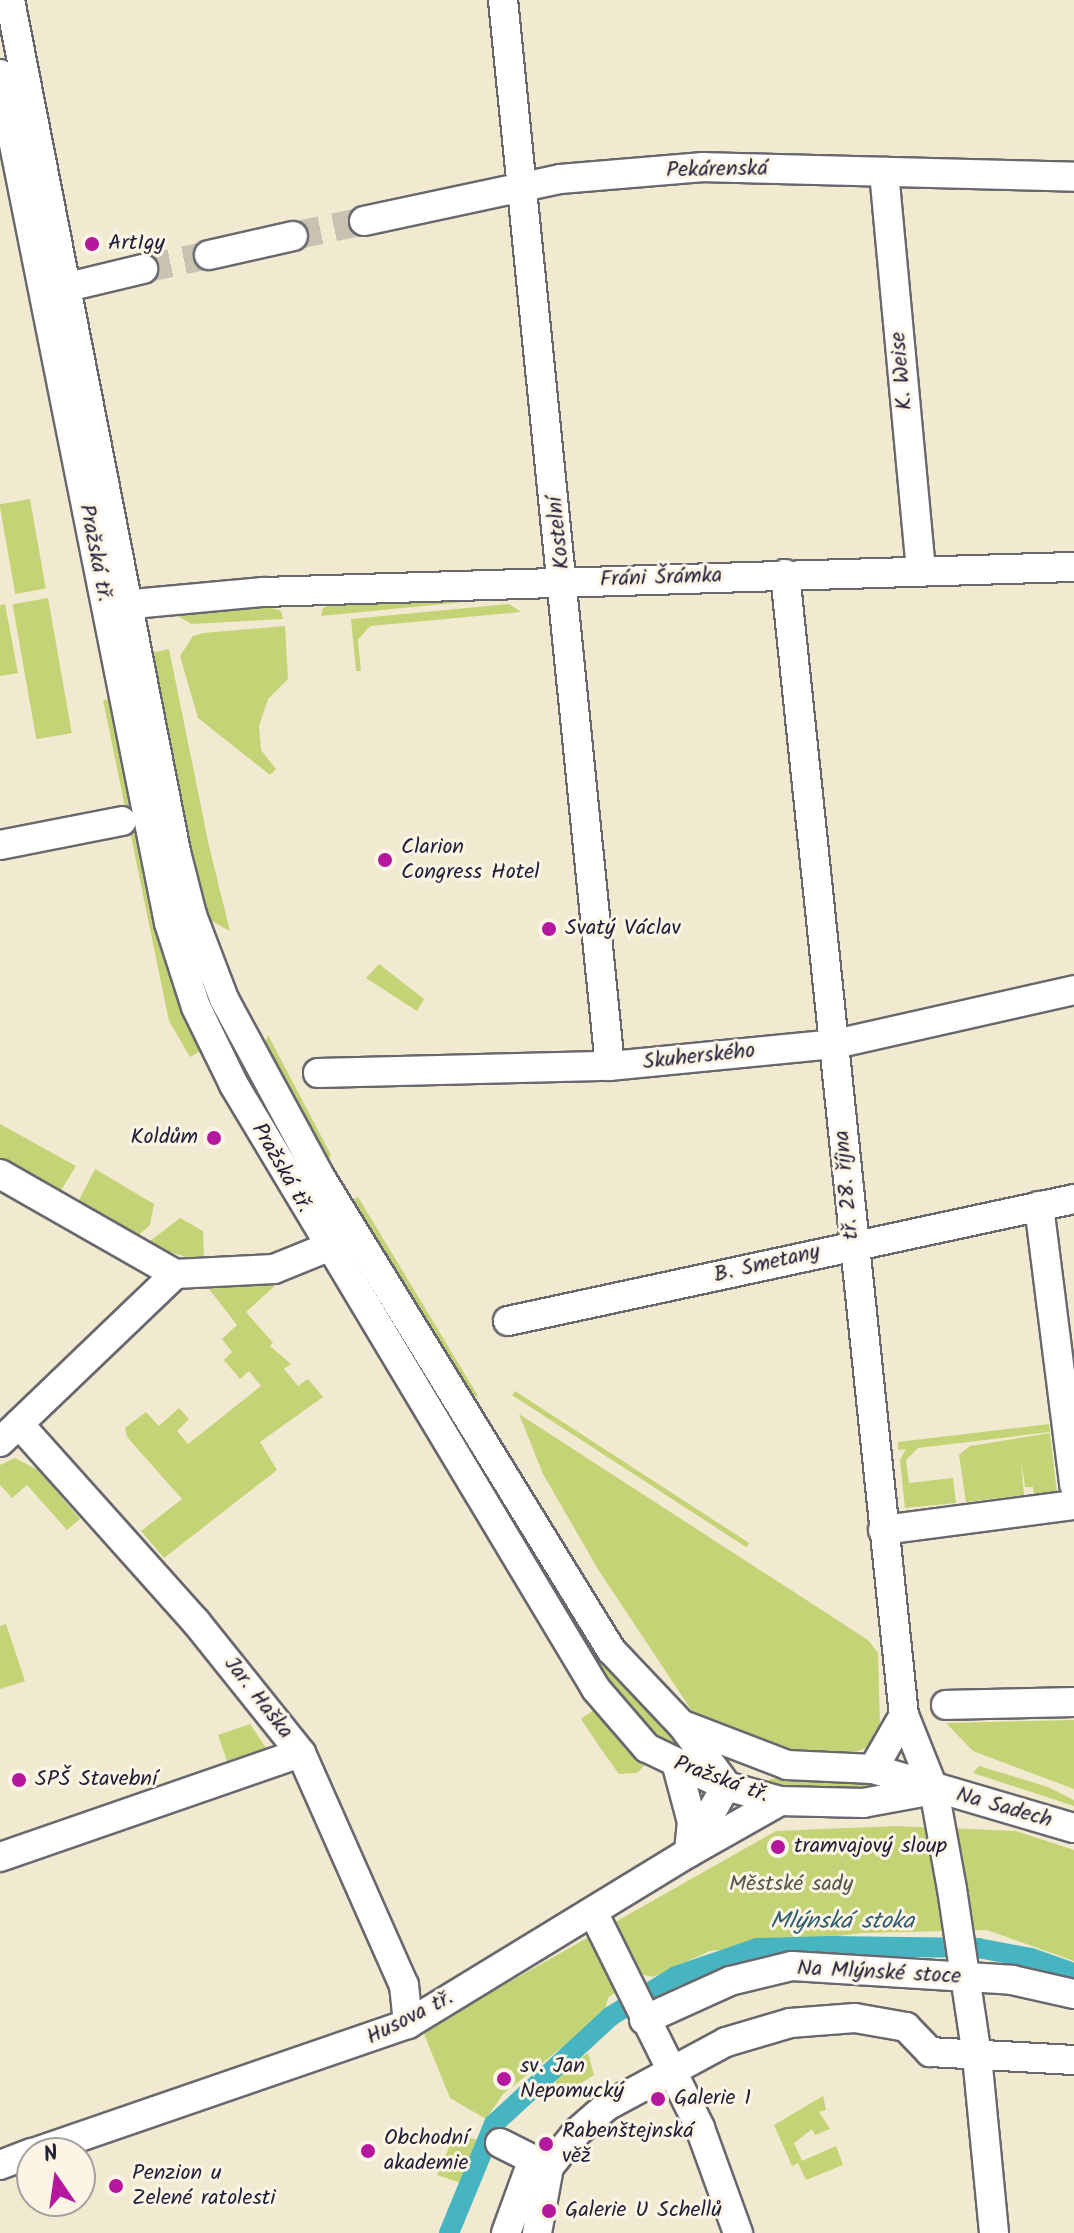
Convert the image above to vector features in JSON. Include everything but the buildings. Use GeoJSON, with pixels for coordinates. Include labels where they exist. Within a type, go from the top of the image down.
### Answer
{"type":"FeatureCollection","features":[{"type":"Feature","properties":{"kind":"street","name":"Pražská tř."},"geometry":{"type":"LineString","coordinates":[[10,0],[44,301]]}},
{"type":"Feature","properties":{"kind":"street","name":"Kostelní"},"geometry":{"type":"LineString","coordinates":[[503,0],[564,581],[610,1066]]}},
{"type":"Feature","properties":{"kind":"street","name":"Pražská tř."},"geometry":{"type":"LineString","coordinates":[[0,74],[44,301],[192,915],[261,1075],[355,1233],[611,1650],[682,1725],[726,1786]]}},
{"type":"Feature","properties":{"kind":"street","name":"Pekárenská"},"geometry":{"type":"LineString","coordinates":[[364,221],[521,187],[704,167],[1074,177]]}},
{"type":"Feature","properties":{"kind":"street","name":"K. Weise"},"geometry":{"type":"LineString","coordinates":[[884,172],[921,569]]}},
{"type":"Feature","properties":{"kind":"street"},"geometry":{"type":"LineString","coordinates":[[209,255],[293,236]]}},
{"type":"Feature","properties":{"kind":"street"},"geometry":{"type":"LineString","coordinates":[[44,301],[143,269]]}},
{"type":"Feature","properties":{"kind":"street","name":"Fráni Šrámka"},"geometry":{"type":"LineString","coordinates":[[118,605],[564,581],[1074,567]]}},
{"type":"Feature","properties":{"kind":"street","name":"tř. 28. října"},"geometry":{"type":"LineString","coordinates":[[785,574],[835,1044],[852,1245],[904,1715],[934,1790],[958,1927],[977,2056],[994,2233]]}},
{"type":"Feature","properties":{"kind":"street","name":"Pražská tř."},"geometry":{"type":"LineString","coordinates":[[118,605],[169,923],[196,1007],[234,1085],[329,1250],[596,1689],[647,1748],[677,1766],[726,1786],[780,1801],[863,1803],[934,1790]]}},
{"type":"Feature","properties":{"kind":"street"},"geometry":{"type":"LineString","coordinates":[[0,845],[122,821]]}},
{"type":"Feature","properties":{"kind":"street","name":"Skuherského"},"geometry":{"type":"LineString","coordinates":[[318,1073],[610,1066],[835,1044],[1074,990]]}},
{"type":"Feature","properties":{"kind":"street"},"geometry":{"type":"LineString","coordinates":[[0,1174],[175,1274],[274,1269],[329,1250],[355,1233]]}},
{"type":"Feature","properties":{"kind":"street","name":"B. Smetany"},"geometry":{"type":"LineString","coordinates":[[508,1321],[1074,1199]]}},
{"type":"Feature","properties":{"kind":"street"},"geometry":{"type":"LineString","coordinates":[[1039,1206],[1074,1485]]}},
{"type":"Feature","properties":{"kind":"street"},"geometry":{"type":"LineString","coordinates":[[10,1433],[175,1274]]}},
{"type":"Feature","properties":{"kind":"street","name":"Jar. Haška"},"geometry":{"type":"LineString","coordinates":[[10,1433],[196,1622],[301,1753],[404,1985],[408,2024]]}},
{"type":"Feature","properties":{"kind":"street"},"geometry":{"type":"LineString","coordinates":[[883,1530],[1074,1505]]}},
{"type":"Feature","properties":{"kind":"street"},"geometry":{"type":"LineString","coordinates":[[946,1705],[1074,1702]]}},
{"type":"Feature","properties":{"kind":"street"},"geometry":{"type":"LineString","coordinates":[[873,1769],[904,1715]]}},
{"type":"Feature","properties":{"kind":"street"},"geometry":{"type":"LineString","coordinates":[[682,1725],[787,1765]]}},
{"type":"Feature","properties":{"kind":"street"},"geometry":{"type":"LineString","coordinates":[[0,1857],[301,1753]]}},
{"type":"Feature","properties":{"kind":"street","name":"Pražská tř."},"geometry":{"type":"LineString","coordinates":[[787,1765],[873,1769],[934,1790]]}},
{"type":"Feature","properties":{"kind":"street"},"geometry":{"type":"LineString","coordinates":[[726,1786],[787,1765]]}},
{"type":"Feature","properties":{"kind":"street"},"geometry":{"type":"LineString","coordinates":[[677,1766],[692,1822],[688,1853]]}},
{"type":"Feature","properties":{"kind":"street","name":"Husova tř."},"geometry":{"type":"LineString","coordinates":[[79,2137],[408,2024],[594,1914],[688,1853],[726,1786]]}},
{"type":"Feature","properties":{"kind":"street","name":"Na Sadech"},"geometry":{"type":"LineString","coordinates":[[934,1790],[970,1794],[1074,1828]]}},
{"type":"Feature","properties":{"kind":"street"},"geometry":{"type":"LineString","coordinates":[[688,1853],[780,1801]]}},
{"type":"Feature","properties":{"kind":"street"},"geometry":{"type":"LineString","coordinates":[[594,1914],[642,2017],[700,2128],[738,2233]]}},
{"type":"Feature","properties":{"kind":"street","name":"Na Mlýnské stoce"},"geometry":{"type":"LineString","coordinates":[[642,2017],[730,1981],[792,1966],[963,1969],[1074,1994]]}},
{"type":"Feature","properties":{"kind":"street"},"geometry":{"type":"LineString","coordinates":[[506,2233],[540,2165],[607,2106],[669,2069],[726,2042],[790,2023],[855,2018],[906,2027],[930,2052],[1074,2060]]}},
{"type":"Feature","properties":{"kind":"street"},"geometry":{"type":"LineString","coordinates":[[500,2143],[540,2165]]}},
{"type":"Feature","properties":{"kind":"street"},"geometry":{"type":"LineString","coordinates":[[537,2233],[540,2165]]}},
{"type":"Feature","properties":{"kind":"green space"},"geometry":{"type":"Polygon","coordinates":[[[30,499],[46,589],[15,594],[0,504],[30,499]]]}},
{"type":"Feature","properties":{"kind":"green space"},"geometry":{"type":"Polygon","coordinates":[[[515,597],[321,616],[323,608],[339,602],[515,597]]]}},
{"type":"Feature","properties":{"kind":"green space"},"geometry":{"type":"Polygon","coordinates":[[[48,598],[72,733],[36,739],[13,604],[48,598]]]}},
{"type":"Feature","properties":{"kind":"green space"},"geometry":{"type":"Polygon","coordinates":[[[5,604],[18,673],[0,676],[0,605],[5,604]]]}},
{"type":"Feature","properties":{"kind":"green space"},"geometry":{"type":"Polygon","coordinates":[[[509,604],[521,612],[370,626],[358,640],[361,671],[356,671],[351,619],[509,604]]]}},
{"type":"Feature","properties":{"kind":"green space"},"geometry":{"type":"Polygon","coordinates":[[[263,605],[281,611],[283,619],[192,624],[172,613],[263,605]]]}},
{"type":"Feature","properties":{"kind":"green space"},"geometry":{"type":"Polygon","coordinates":[[[285,626],[288,679],[268,699],[259,726],[261,750],[276,769],[270,775],[198,718],[180,656],[193,636],[203,633],[285,626]]]}},
{"type":"Feature","properties":{"kind":"green space"},"geometry":{"type":"Polygon","coordinates":[[[169,649],[209,846],[230,931],[206,918],[196,885],[148,654],[169,649]]]}},
{"type":"Feature","properties":{"kind":"green space"},"geometry":{"type":"Polygon","coordinates":[[[113,699],[203,1050],[190,1057],[169,1021],[103,700],[113,699]]]}},
{"type":"Feature","properties":{"kind":"green space"},"geometry":{"type":"Polygon","coordinates":[[[379,964],[424,999],[417,1011],[366,978],[379,964]]]}},
{"type":"Feature","properties":{"kind":"green space"},"geometry":{"type":"Polygon","coordinates":[[[268,1035],[331,1155],[326,1164],[262,1052],[268,1035]]]}},
{"type":"Feature","properties":{"kind":"green space"},"geometry":{"type":"Polygon","coordinates":[[[0,1124],[76,1166],[57,1197],[0,1165],[0,1124]]]}},
{"type":"Feature","properties":{"kind":"green space"},"geometry":{"type":"Polygon","coordinates":[[[95,1169],[154,1204],[150,1225],[134,1239],[76,1206],[95,1169]]]}},
{"type":"Feature","properties":{"kind":"green space"},"geometry":{"type":"Polygon","coordinates":[[[358,1197],[478,1396],[450,1364],[350,1201],[358,1197]]]}},
{"type":"Feature","properties":{"kind":"green space"},"geometry":{"type":"Polygon","coordinates":[[[180,1218],[203,1231],[204,1262],[145,1245],[180,1218]]]}},
{"type":"Feature","properties":{"kind":"green space"},"geometry":{"type":"Polygon","coordinates":[[[278,1283],[246,1312],[273,1343],[270,1346],[291,1364],[284,1369],[298,1386],[308,1379],[323,1397],[260,1442],[277,1470],[164,1558],[141,1531],[182,1499],[127,1437],[125,1428],[146,1412],[159,1426],[179,1408],[189,1419],[177,1431],[188,1444],[261,1386],[249,1371],[240,1379],[224,1360],[232,1352],[222,1339],[237,1325],[209,1289],[278,1283]]]}},
{"type":"Feature","properties":{"kind":"green space"},"geometry":{"type":"Polygon","coordinates":[[[515,1391],[749,1543],[746,1547],[512,1395],[515,1391]]]}},
{"type":"Feature","properties":{"kind":"green space"},"geometry":{"type":"Polygon","coordinates":[[[519,1414],[868,1640],[878,1653],[880,1730],[874,1744],[847,1756],[760,1751],[694,1714],[599,1571],[543,1474],[519,1414]]]}},
{"type":"Feature","properties":{"kind":"green space"},"geometry":{"type":"Polygon","coordinates":[[[1049,1424],[1050,1432],[918,1448],[906,1460],[909,1483],[953,1478],[956,1503],[905,1508],[900,1460],[906,1449],[898,1450],[898,1442],[1049,1424]]]}},
{"type":"Feature","properties":{"kind":"green space"},"geometry":{"type":"Polygon","coordinates":[[[1050,1433],[1057,1493],[1034,1495],[1033,1487],[1025,1487],[1021,1460],[1024,1495],[966,1502],[959,1455],[970,1446],[1050,1433]]]}},
{"type":"Feature","properties":{"kind":"green space"},"geometry":{"type":"Polygon","coordinates":[[[15,1458],[38,1470],[80,1519],[67,1530],[27,1485],[12,1498],[0,1485],[0,1465],[15,1458]]]}},
{"type":"Feature","properties":{"kind":"green space"},"geometry":{"type":"Polygon","coordinates":[[[543,1553],[620,1678],[656,1722],[694,1751],[674,1749],[651,1730],[599,1667],[533,1560],[543,1553]]]}},
{"type":"Feature","properties":{"kind":"green space"},"geometry":{"type":"Polygon","coordinates":[[[6,1624],[25,1681],[0,1689],[0,1626],[6,1624]]]}},
{"type":"Feature","properties":{"kind":"green space"},"geometry":{"type":"Polygon","coordinates":[[[595,1709],[647,1763],[637,1773],[619,1774],[581,1719],[595,1709]]]}},
{"type":"Feature","properties":{"kind":"green space"},"geometry":{"type":"Polygon","coordinates":[[[1074,1720],[1074,1789],[973,1751],[946,1723],[1074,1720]]]}},
{"type":"Feature","properties":{"kind":"green space"},"geometry":{"type":"Polygon","coordinates":[[[250,1724],[266,1748],[227,1761],[218,1735],[250,1724]]]}},
{"type":"Feature","properties":{"kind":"green space"},"geometry":{"type":"Polygon","coordinates":[[[979,1766],[1048,1787],[1074,1800],[1074,1806],[973,1773],[979,1766]]]}},
{"type":"Feature","properties":{"kind":"green space"},"geometry":{"type":"Polygon","coordinates":[[[783,1776],[864,1778],[894,1786],[859,1795],[784,1791],[765,1781],[783,1776]]]}},
{"type":"Feature","properties":{"kind":"green space","name":"Městské sady"},"geometry":{"type":"Polygon","coordinates":[[[896,1826],[1016,1831],[1074,1850],[1074,1961],[987,1930],[863,1933],[710,1951],[653,1977],[639,1974],[608,1998],[604,2014],[503,2094],[486,2119],[450,2098],[424,2034],[474,2002],[776,1831],[896,1826]]]}},
{"type":"Feature","properties":{"kind":"green space"},"geometry":{"type":"Polygon","coordinates":[[[588,2053],[594,2075],[563,2094],[554,2079],[588,2053]]]}},
{"type":"Feature","properties":{"kind":"green space"},"geometry":{"type":"Polygon","coordinates":[[[823,2096],[826,2110],[819,2112],[830,2129],[815,2135],[812,2129],[794,2143],[802,2161],[836,2146],[843,2165],[806,2180],[798,2163],[792,2166],[774,2125],[823,2096]]]}},
{"type":"Feature","properties":{"kind":"green space"},"geometry":{"type":"Polygon","coordinates":[[[462,2135],[477,2140],[461,2183],[437,2175],[453,2138],[462,2135]]]}},
{"type":"Feature","properties":{"kind":"waterway","name":"Mlýnská stoka"},"geometry":{"type":"LineString","coordinates":[[449,2233],[494,2124],[611,2016],[676,1976],[758,1948],[831,1946],[978,1948],[1031,1958],[1074,1973]]}},
{"type":"Feature","properties":{"kind":"tunnel"},"geometry":{"type":"LineString","coordinates":[[293,236],[364,221]]}},
{"type":"Feature","properties":{"kind":"tunnel"},"geometry":{"type":"LineString","coordinates":[[143,269],[209,255]]}},
{"type":"Feature","properties":{"kind":"place","name":"ArtIgy"},"geometry":{"type":"Point","coordinates":[92,244]}},
{"type":"Feature","properties":{"kind":"place","name":"Clarion Congress Hotel"},"geometry":{"type":"Point","coordinates":[385,860]}},
{"type":"Feature","properties":{"kind":"place","name":"Svatý Václav"},"geometry":{"type":"Point","coordinates":[549,929]}},
{"type":"Feature","properties":{"kind":"place","name":"Koldům"},"geometry":{"type":"Point","coordinates":[214,1138]}},
{"type":"Feature","properties":{"kind":"place","name":"SPŠ Stavební"},"geometry":{"type":"Point","coordinates":[19,1780]}},
{"type":"Feature","properties":{"kind":"place","name":"tramvajový sloup"},"geometry":{"type":"Point","coordinates":[778,1847]}},
{"type":"Feature","properties":{"kind":"place","name":"sv. Jan Nepomucký"},"geometry":{"type":"Point","coordinates":[504,2079]}},
{"type":"Feature","properties":{"kind":"place","name":"Galerie 1"},"geometry":{"type":"Point","coordinates":[658,2099]}},
{"type":"Feature","properties":{"kind":"place","name":"Rabenštejnská věž"},"geometry":{"type":"Point","coordinates":[546,2144]}},
{"type":"Feature","properties":{"kind":"place","name":"Obchodní akademie"},"geometry":{"type":"Point","coordinates":[368,2151]}},
{"type":"Feature","properties":{"kind":"place","name":"Penzion u Zelené ratolesti"},"geometry":{"type":"Point","coordinates":[116,2186]}},
{"type":"Feature","properties":{"kind":"place","name":"Galerie U Schellů"},"geometry":{"type":"Point","coordinates":[549,2211]}}]}
